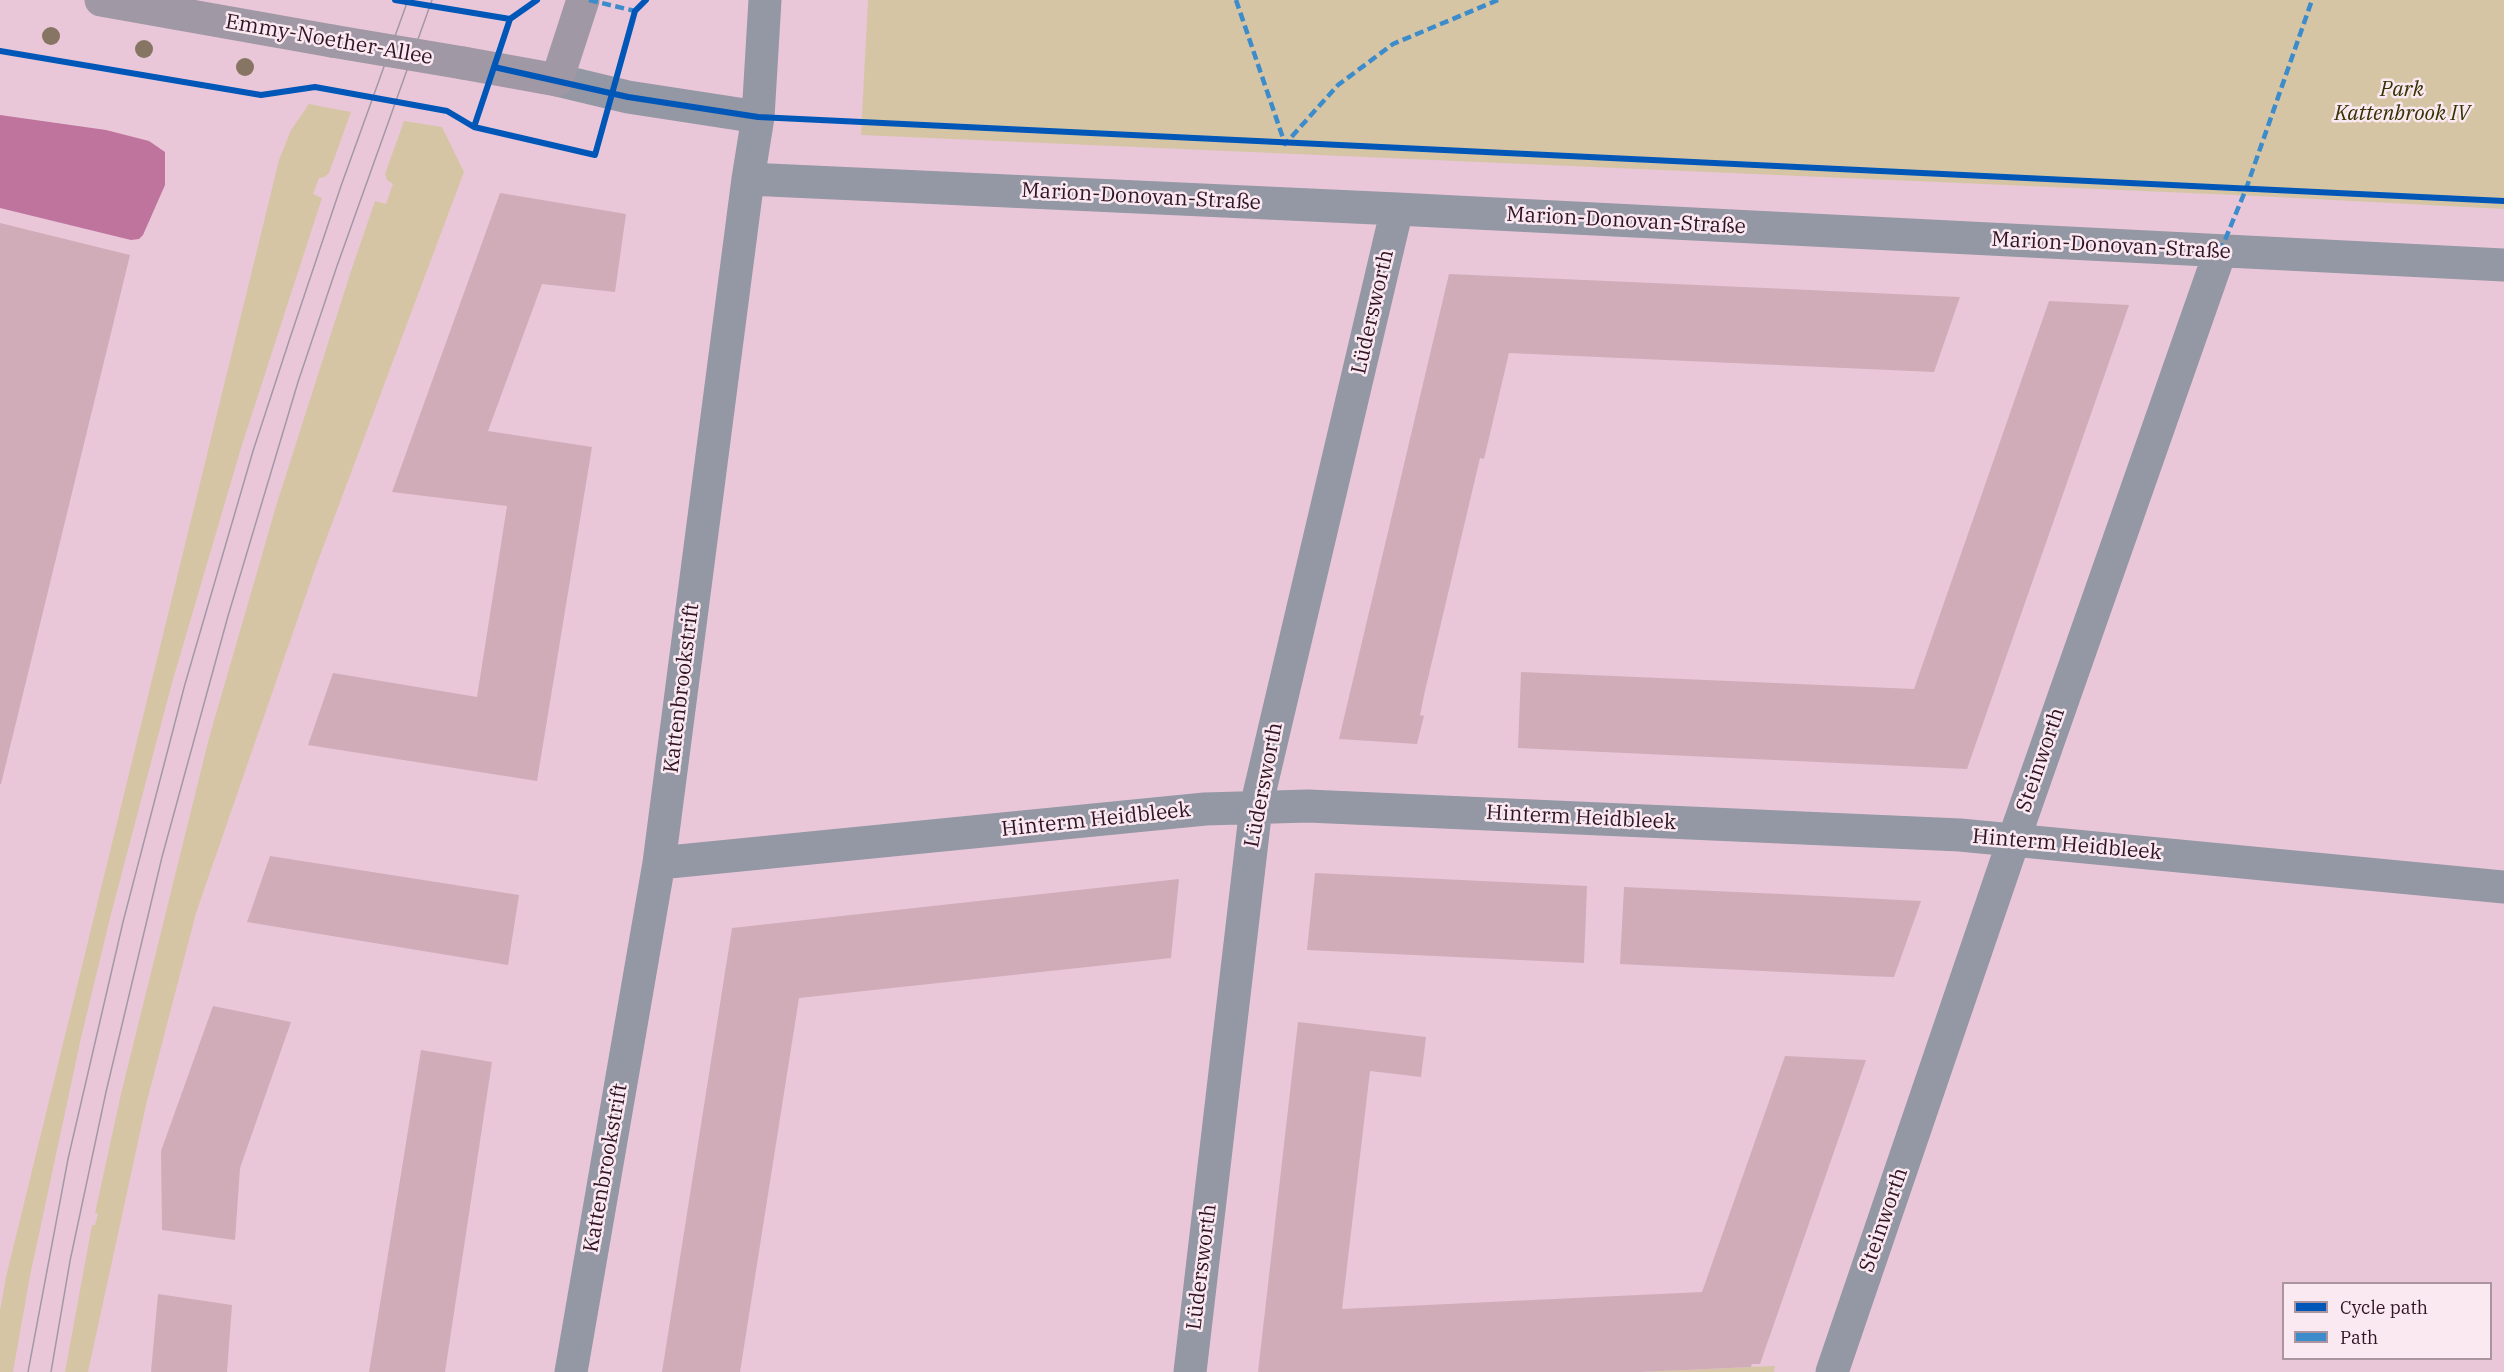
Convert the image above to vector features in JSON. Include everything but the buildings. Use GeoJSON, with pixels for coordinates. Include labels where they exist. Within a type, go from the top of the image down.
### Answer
{"type":"FeatureCollection","features":[{"type":"Feature","properties":{"kind":"main road","name":"Emmy-Noether-Allee"},"geometry":{"type":"LineString","coordinates":[[101,0],[557,80]]}},
{"type":"Feature","properties":{"kind":"main road"},"geometry":{"type":"LineString","coordinates":[[557,80],[584,0]]}},
{"type":"Feature","properties":{"kind":"street","name":"Kattenbrookstrift"},"geometry":{"type":"LineString","coordinates":[[571,1372],[659,863],[758,117],[765,0]]}},
{"type":"Feature","properties":{"kind":"street"},"geometry":{"type":"LineString","coordinates":[[557,80],[628,97],[758,117]]}},
{"type":"Feature","properties":{"kind":"street","name":"Marion-Donovan-Straße"},"geometry":{"type":"LineString","coordinates":[[748,179],[2504,265]]}},
{"type":"Feature","properties":{"kind":"street","name":"Lüdersworth"},"geometry":{"type":"LineString","coordinates":[[1190,1372],[1256,807],[1397,209]]}},
{"type":"Feature","properties":{"kind":"street","name":"Steinworth"},"geometry":{"type":"LineString","coordinates":[[1832,1372],[2014,839],[2220,252]]}},
{"type":"Feature","properties":{"kind":"street","name":"Hinterm Heidbleek"},"geometry":{"type":"LineString","coordinates":[[659,863],[1204,809],[1320,806],[2014,839],[2504,887]]}},
{"type":"Feature","properties":{"kind":"green space","name":"Park Kattenbrook IV"},"geometry":{"type":"Polygon","coordinates":[[[868,0],[2504,0],[2504,209],[2257,196],[861,135],[868,0]]]}},
{"type":"Feature","properties":{"kind":"green space"},"geometry":{"type":"Polygon","coordinates":[[[309,104],[351,112],[329,173],[319,178],[313,194],[322,198],[241,448],[172,683],[81,1038],[30,1276],[13,1372],[0,1372],[0,1311],[6,1277],[279,160],[291,130],[309,104]]]}},
{"type":"Feature","properties":{"kind":"green space"},"geometry":{"type":"Polygon","coordinates":[[[404,121],[442,127],[464,172],[316,566],[196,913],[146,1105],[88,1372],[65,1372],[92,1225],[95,1225],[98,1214],[95,1213],[121,1094],[209,738],[277,503],[351,271],[375,201],[386,204],[393,184],[387,180],[385,174],[404,121]]]}},
{"type":"Feature","properties":{"kind":"green space"},"geometry":{"type":"Polygon","coordinates":[[[1775,1366],[1774,1372],[1639,1372],[1751,1367],[1775,1366]]]}},
{"type":"Feature","properties":{"kind":"shaded area"},"geometry":{"type":"Polygon","coordinates":[[[0,115],[106,130],[149,141],[165,152],[165,185],[143,235],[139,239],[131,240],[0,208],[0,115]]]}},
{"type":"Feature","properties":{"kind":"tram line"},"geometry":{"type":"LineString","coordinates":[[28,1372],[68,1159],[123,922],[185,684],[253,451],[341,186],[408,0]]}},
{"type":"Feature","properties":{"kind":"tram line"},"geometry":{"type":"LineString","coordinates":[[51,1372],[70,1261],[106,1092],[162,857],[228,616],[298,382],[432,0]]}},
{"type":"Feature","properties":{"kind":"marked path"},"geometry":{"type":"LineString","coordinates":[[589,0],[635,11]]}},
{"type":"Feature","properties":{"kind":"marked path"},"geometry":{"type":"LineString","coordinates":[[1236,0],[1285,144],[1338,85],[1393,44],[1498,0]]}},
{"type":"Feature","properties":{"kind":"marked path"},"geometry":{"type":"LineString","coordinates":[[2220,252],[2246,189],[2312,0]]}},
{"type":"Feature","properties":{"kind":"cycle path"},"geometry":{"type":"LineString","coordinates":[[395,0],[510,19]]}},
{"type":"Feature","properties":{"kind":"cycle path"},"geometry":{"type":"LineString","coordinates":[[474,127],[510,19],[537,0]]}},
{"type":"Feature","properties":{"kind":"cycle path"},"geometry":{"type":"LineString","coordinates":[[0,51],[261,95],[315,87],[447,111],[474,127],[595,155],[635,11],[646,0]]}},
{"type":"Feature","properties":{"kind":"cycle path"},"geometry":{"type":"LineString","coordinates":[[494,67],[628,97],[758,117],[2504,201]]}}]}
